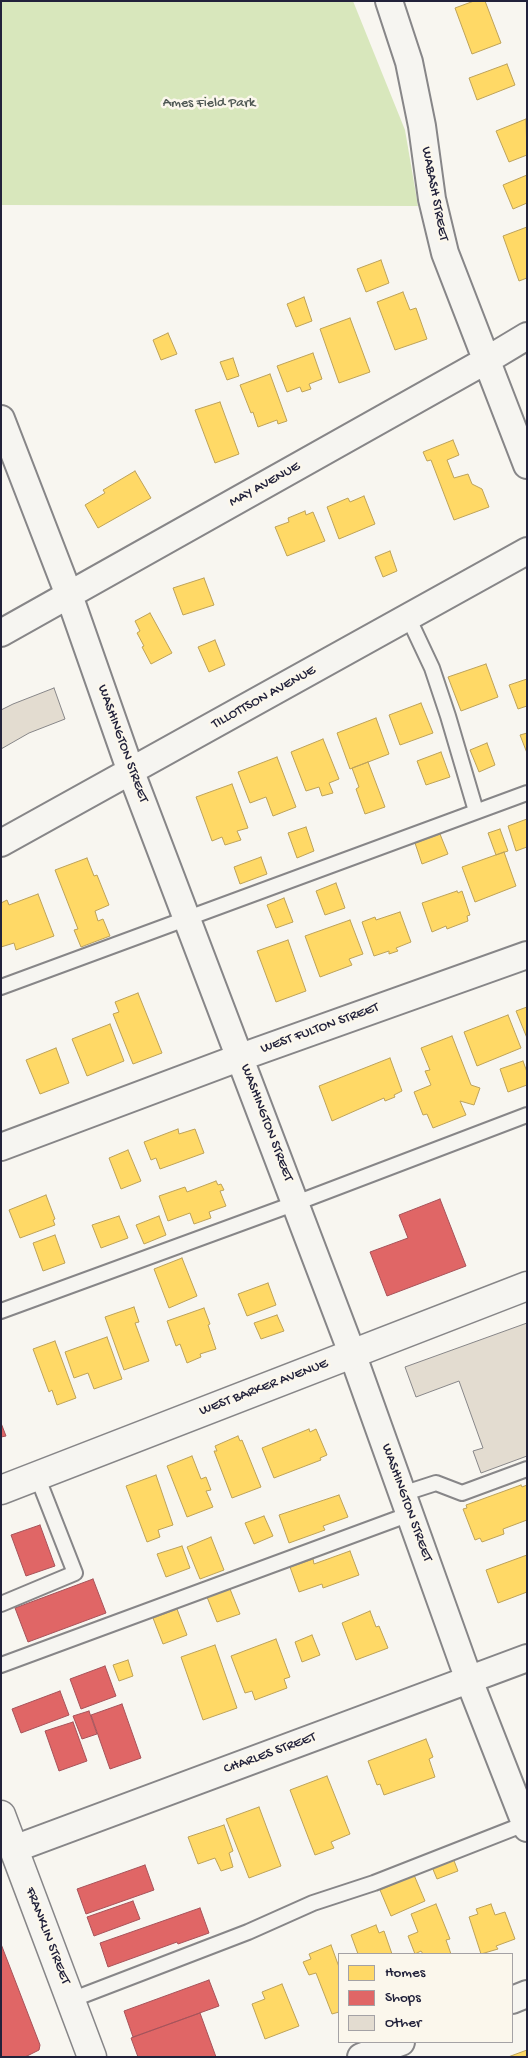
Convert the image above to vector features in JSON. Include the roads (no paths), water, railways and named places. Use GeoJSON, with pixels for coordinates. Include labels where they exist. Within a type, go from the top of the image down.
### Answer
{"type":"FeatureCollection","features":[{"type":"Feature","properties":{"kind":"street","name":"WABASH STREET"},"geometry":{"type":"LineString","coordinates":[[388,1],[409,62],[422,126],[432,199],[445,253],[527,465]]}},
{"type":"Feature","properties":{"kind":"street","name":"MAY AVENUE"},"geometry":{"type":"LineString","coordinates":[[2,631],[527,336]]}},
{"type":"Feature","properties":{"kind":"street","name":"WASHINGTON STREET"},"geometry":{"type":"LineString","coordinates":[[1,419],[6,448],[69,595],[131,772],[296,1203],[352,1353],[469,1680],[526,1825]]}},
{"type":"Feature","properties":{"kind":"street","name":"TILLOTTSON AVENUE"},"geometry":{"type":"LineString","coordinates":[[1,843],[527,551]]}},
{"type":"Feature","properties":{"kind":"street","name":"WEST FULTON STREET"},"geometry":{"type":"LineString","coordinates":[[1,1147],[241,1057],[527,955]]}},
{"type":"Feature","properties":{"kind":"street","name":"WEST BARKER AVENUE"},"geometry":{"type":"LineString","coordinates":[[1,1490],[527,1286]]}},
{"type":"Feature","properties":{"kind":"street","name":"CHARLES STREET"},"geometry":{"type":"LineString","coordinates":[[8,1851],[527,1658]]}},
{"type":"Feature","properties":{"kind":"street","name":"FRANKLIN STREET"},"geometry":{"type":"LineString","coordinates":[[1,1815],[8,1851],[71,2000],[92,2057]]}},
{"type":"Feature","properties":{"kind":"street"},"geometry":{"type":"LineString","coordinates":[[513,2000],[527,1994]]}},
{"type":"Feature","properties":{"kind":"street"},"geometry":{"type":"LineString","coordinates":[[361,2057],[397,2043]]}},
{"type":"Feature","properties":{"kind":"lane"},"geometry":{"type":"LineString","coordinates":[[408,617],[432,668],[476,811]]}},
{"type":"Feature","properties":{"kind":"lane"},"geometry":{"type":"LineString","coordinates":[[1,987],[527,793]]}},
{"type":"Feature","properties":{"kind":"lane"},"geometry":{"type":"LineString","coordinates":[[1,1311],[296,1203],[527,1115]]}},
{"type":"Feature","properties":{"kind":"lane"},"geometry":{"type":"LineString","coordinates":[[1,1665],[406,1504],[436,1483],[462,1493],[527,1469]]}},
{"type":"Feature","properties":{"kind":"lane"},"geometry":{"type":"LineString","coordinates":[[1,1604],[75,1573],[37,1476]]}},
{"type":"Feature","properties":{"kind":"lane"},"geometry":{"type":"LineString","coordinates":[[71,2000],[248,1932],[313,1903],[374,1883],[526,1825]]}},
{"type":"Feature","properties":{"kind":"park label","name":"Ames Field Park"},"geometry":{"type":"Point","coordinates":[209,104]}}]}
